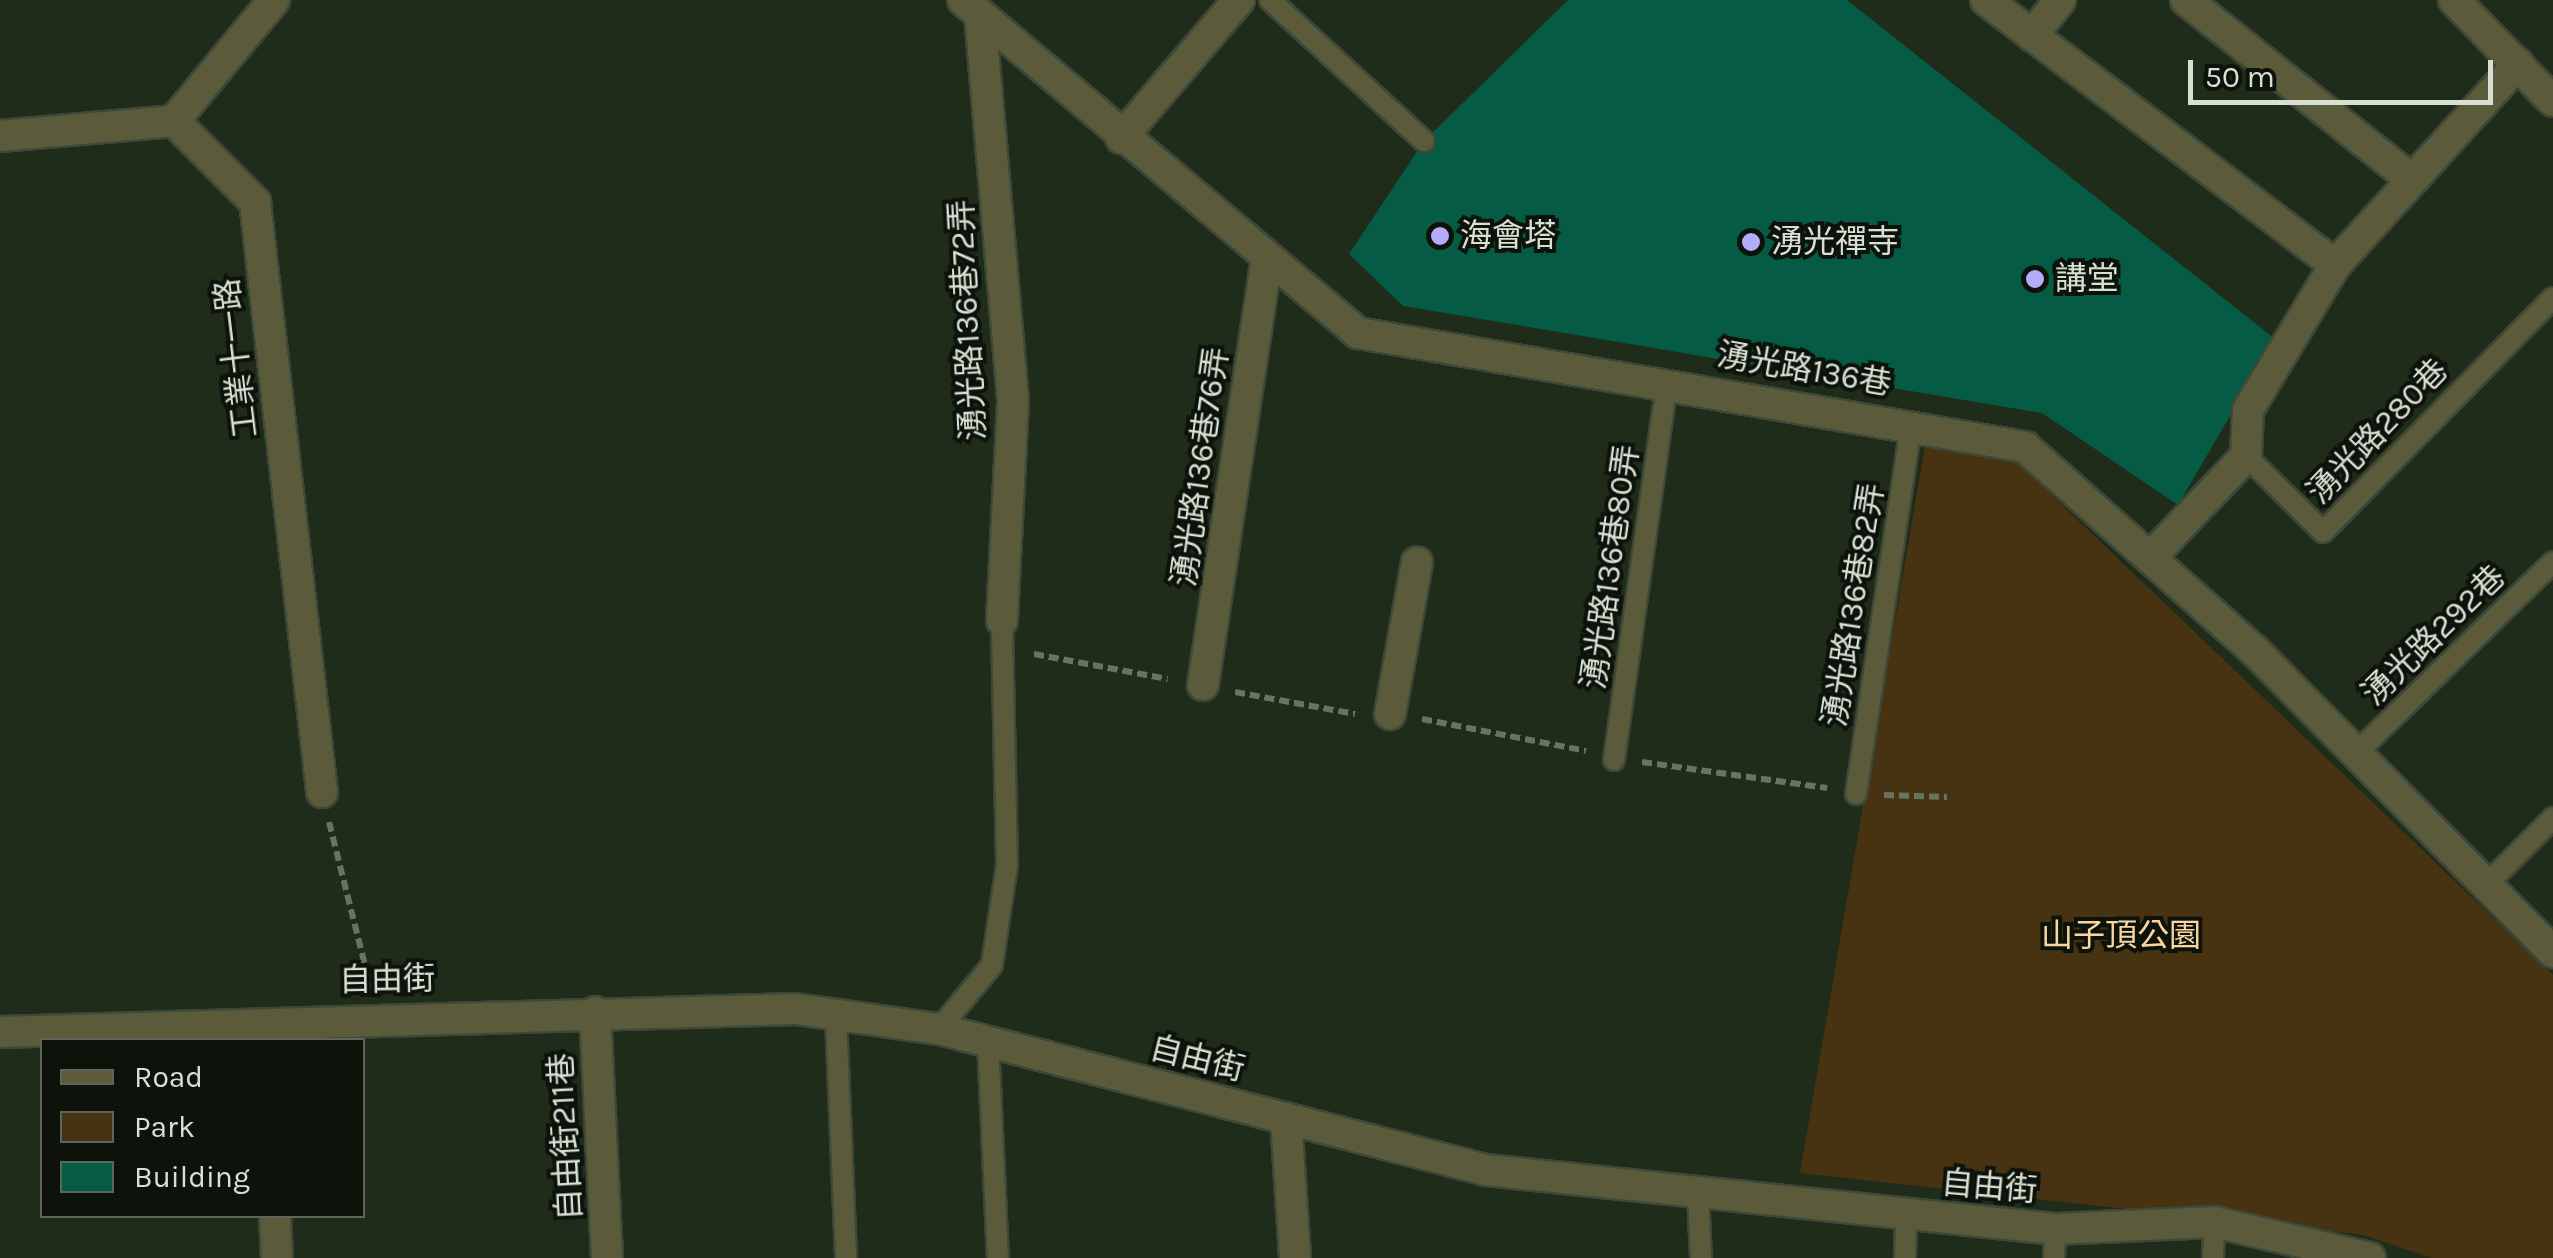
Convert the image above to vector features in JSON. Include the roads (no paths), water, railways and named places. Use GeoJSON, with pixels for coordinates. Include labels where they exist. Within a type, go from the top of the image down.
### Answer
{"type":"FeatureCollection","features":[{"type":"Feature","properties":{"kind":"street"},"geometry":{"type":"LineString","coordinates":[[0,136],[174,121],[274,0]]}},
{"type":"Feature","properties":{"kind":"street"},"geometry":{"type":"LineString","coordinates":[[1121,138],[1239,0]]}},
{"type":"Feature","properties":{"kind":"street"},"geometry":{"type":"LineString","coordinates":[[1986,0],[2335,265]]}},
{"type":"Feature","properties":{"kind":"street"},"geometry":{"type":"LineString","coordinates":[[2032,36],[2060,0]]}},
{"type":"Feature","properties":{"kind":"street"},"geometry":{"type":"LineString","coordinates":[[2186,0],[2412,180]]}},
{"type":"Feature","properties":{"kind":"street"},"geometry":{"type":"LineString","coordinates":[[2454,0],[2553,102]]}},
{"type":"Feature","properties":{"kind":"street","name":"湧光路136巷"},"geometry":{"type":"LineString","coordinates":[[972,8],[1121,138],[1358,333],[1666,382],[2025,447],[2150,558],[2356,754],[2553,952]]}},
{"type":"Feature","properties":{"kind":"street","name":"湧光路136巷72弄"},"geometry":{"type":"LineString","coordinates":[[972,8],[1013,402],[1002,621]]}},
{"type":"Feature","properties":{"kind":"street"},"geometry":{"type":"LineString","coordinates":[[2150,558],[2246,456],[2248,410],[2335,265],[2518,64]]}},
{"type":"Feature","properties":{"kind":"street","name":"工業十一路"},"geometry":{"type":"LineString","coordinates":[[174,121],[254,202],[322,792]]}},
{"type":"Feature","properties":{"kind":"street","name":"湧光路136巷76弄"},"geometry":{"type":"LineString","coordinates":[[1204,686],[1267,258]]}},
{"type":"Feature","properties":{"kind":"street"},"geometry":{"type":"LineString","coordinates":[[1390,714],[1417,562]]}},
{"type":"Feature","properties":{"kind":"street","name":"自由街"},"geometry":{"type":"LineString","coordinates":[[0,1032],[267,1030],[377,1015],[796,1008],[836,1018],[938,1029],[1486,1170],[1906,1215],[2055,1243],[2214,1222],[2367,1258]]}},
{"type":"Feature","properties":{"kind":"street","name":"自由街211巷"},"geometry":{"type":"LineString","coordinates":[[595,1012],[607,1258]]}},
{"type":"Feature","properties":{"kind":"street"},"geometry":{"type":"LineString","coordinates":[[1286,1118],[1294,1258]]}},
{"type":"Feature","properties":{"kind":"street"},"geometry":{"type":"LineString","coordinates":[[276,1218],[278,1258]]}},
{"type":"Feature","properties":{"kind":"lane"},"geometry":{"type":"LineString","coordinates":[[1270,0],[1424,141]]}},
{"type":"Feature","properties":{"kind":"lane","name":"湧光路280巷"},"geometry":{"type":"LineString","coordinates":[[2246,456],[2323,532],[2553,298]]}},
{"type":"Feature","properties":{"kind":"lane","name":"湧光路136巷80弄"},"geometry":{"type":"LineString","coordinates":[[1614,760],[1666,382]]}},
{"type":"Feature","properties":{"kind":"lane","name":"湧光路136巷82弄"},"geometry":{"type":"LineString","coordinates":[[1856,794],[1911,425]]}},
{"type":"Feature","properties":{"kind":"lane","name":"湧光路292巷"},"geometry":{"type":"LineString","coordinates":[[2356,754],[2553,562]]}},
{"type":"Feature","properties":{"kind":"lane"},"geometry":{"type":"LineString","coordinates":[[938,1029],[992,965],[1007,865],[1002,621]]}},
{"type":"Feature","properties":{"kind":"lane"},"geometry":{"type":"LineString","coordinates":[[2486,885],[2553,818]]}},
{"type":"Feature","properties":{"kind":"lane"},"geometry":{"type":"LineString","coordinates":[[836,1018],[846,1258]]}},
{"type":"Feature","properties":{"kind":"lane"},"geometry":{"type":"LineString","coordinates":[[988,1042],[998,1258]]}},
{"type":"Feature","properties":{"kind":"lane"},"geometry":{"type":"LineString","coordinates":[[1698,1194],[1701,1258]]}},
{"type":"Feature","properties":{"kind":"lane"},"geometry":{"type":"LineString","coordinates":[[1905,1258],[1906,1215]]}},
{"type":"Feature","properties":{"kind":"lane"},"geometry":{"type":"LineString","coordinates":[[2213,1258],[2214,1222]]}},
{"type":"Feature","properties":{"kind":"place","name":"海會塔"},"geometry":{"type":"Point","coordinates":[1440,236]}},
{"type":"Feature","properties":{"kind":"place","name":"湧光禪寺"},"geometry":{"type":"Point","coordinates":[1751,242]}},
{"type":"Feature","properties":{"kind":"place","name":"講堂"},"geometry":{"type":"Point","coordinates":[2035,279]}},
{"type":"Feature","properties":{"kind":"park label","name":"山子頂公園"},"geometry":{"type":"Point","coordinates":[2121,936]}}]}
